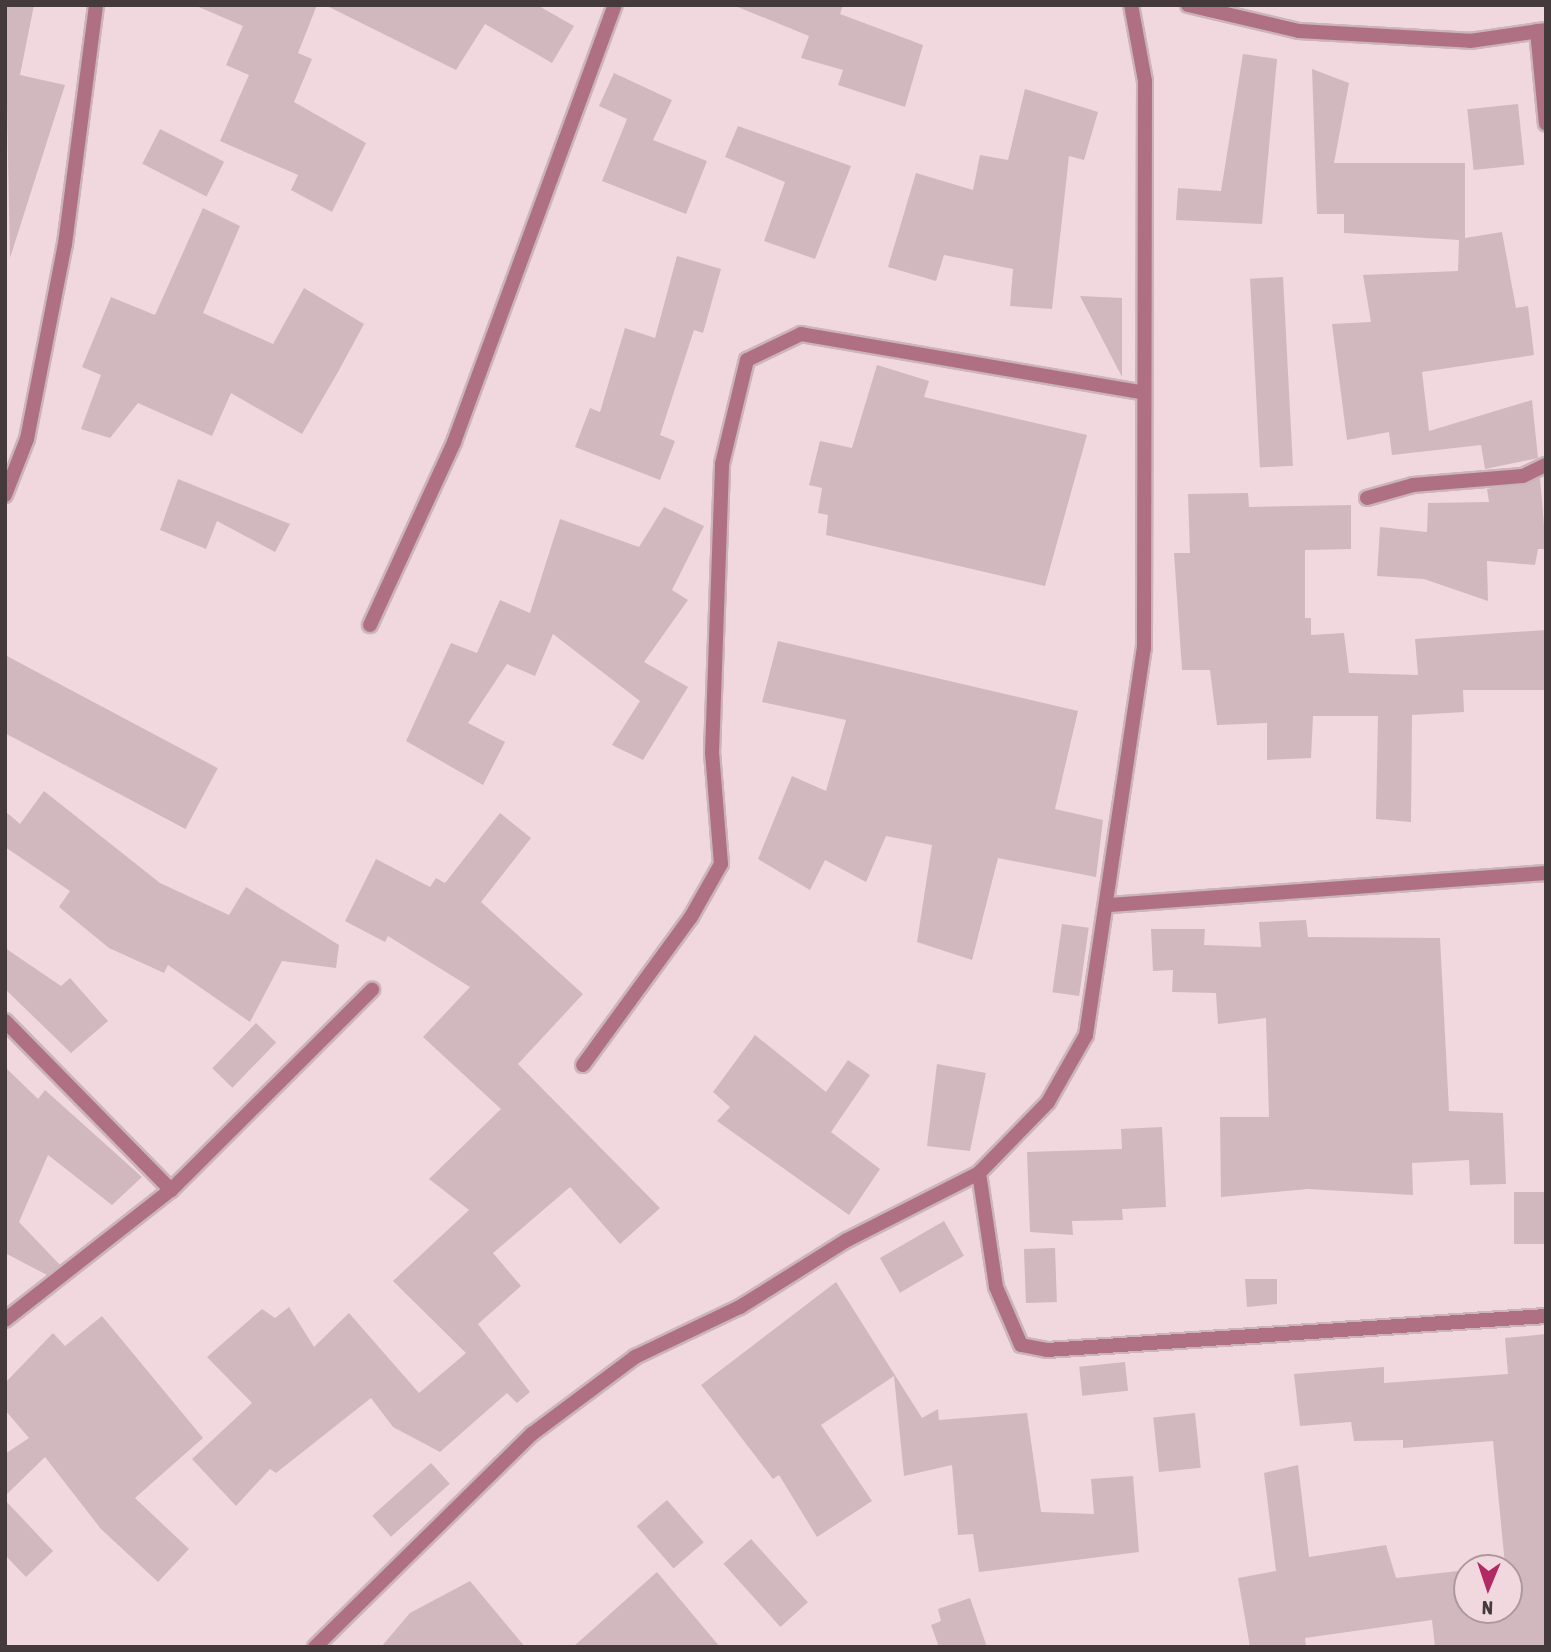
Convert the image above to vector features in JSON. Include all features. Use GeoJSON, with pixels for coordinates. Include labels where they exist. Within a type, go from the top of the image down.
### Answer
{"type":"FeatureCollection","features":[{"type":"Feature","properties":{"kind":"street"},"geometry":{"type":"LineString","coordinates":[[5,495],[27,439],[65,244],[96,5]]}},
{"type":"Feature","properties":{"kind":"street"},"geometry":{"type":"LineString","coordinates":[[370,625],[454,442],[615,5]]}},
{"type":"Feature","properties":{"kind":"street"},"geometry":{"type":"LineString","coordinates":[[315,1647],[532,1434],[635,1357],[740,1307],[847,1240],[979,1172],[1048,1102],[1086,1035],[1110,905],[1144,648],[1141,392],[1144,81],[1131,5]]}},
{"type":"Feature","properties":{"kind":"street"},"geometry":{"type":"LineString","coordinates":[[1188,5],[1299,32],[1470,41],[1541,30],[1546,124]]}},
{"type":"Feature","properties":{"kind":"street"},"geometry":{"type":"LineString","coordinates":[[583,1065],[691,917],[721,864],[712,753],[722,464],[747,360],[801,334],[1141,392]]}},
{"type":"Feature","properties":{"kind":"street"},"geometry":{"type":"LineString","coordinates":[[1367,498],[1413,485],[1523,476],[1546,464]]}},
{"type":"Feature","properties":{"kind":"street"},"geometry":{"type":"LineString","coordinates":[[1110,905],[1546,873]]}},
{"type":"Feature","properties":{"kind":"street"},"geometry":{"type":"LineString","coordinates":[[5,1320],[171,1190],[372,990]]}},
{"type":"Feature","properties":{"kind":"street"},"geometry":{"type":"LineString","coordinates":[[5,1021],[171,1190]]}},
{"type":"Feature","properties":{"kind":"street"},"geometry":{"type":"LineString","coordinates":[[979,1172],[996,1287],[1021,1345],[1047,1350],[1546,1316]]}},
{"type":"Feature","properties":{"kind":"building"},"geometry":{"type":"Polygon","coordinates":[[[5,5],[34,5],[20,75],[65,85],[10,258],[5,5]]]}},
{"type":"Feature","properties":{"kind":"building"},"geometry":{"type":"Polygon","coordinates":[[[194,5],[317,5],[298,53],[312,59],[294,102],[366,143],[332,212],[291,190],[298,175],[220,141],[249,75],[226,65],[243,26],[194,5]]]}},
{"type":"Feature","properties":{"kind":"building"},"geometry":{"type":"Polygon","coordinates":[[[325,5],[537,5],[574,26],[552,63],[485,24],[456,70],[325,5]]]}},
{"type":"Feature","properties":{"kind":"building"},"geometry":{"type":"Polygon","coordinates":[[[733,5],[843,5],[840,14],[923,45],[905,107],[838,85],[843,70],[801,58],[809,36],[733,5]]]}},
{"type":"Feature","properties":{"kind":"building"},"geometry":{"type":"Polygon","coordinates":[[[1243,54],[1277,59],[1262,224],[1176,220],[1178,188],[1221,191],[1243,54]]]}},
{"type":"Feature","properties":{"kind":"building"},"geometry":{"type":"Polygon","coordinates":[[[1312,69],[1349,83],[1334,163],[1465,163],[1465,238],[1502,232],[1516,308],[1528,306],[1534,355],[1422,372],[1429,431],[1532,400],[1538,458],[1485,469],[1481,445],[1392,455],[1389,432],[1347,440],[1332,324],[1371,322],[1363,275],[1458,271],[1459,240],[1344,233],[1344,214],[1317,214],[1312,69]]]}},
{"type":"Feature","properties":{"kind":"building"},"geometry":{"type":"Polygon","coordinates":[[[614,73],[672,100],[653,140],[707,161],[686,214],[602,181],[627,119],[599,106],[614,73]]]}},
{"type":"Feature","properties":{"kind":"building"},"geometry":{"type":"Polygon","coordinates":[[[1025,89],[1098,112],[1084,160],[1069,156],[1052,309],[1010,306],[1013,269],[944,255],[936,281],[888,267],[916,173],[973,190],[980,155],[1008,160],[1025,89]]]}},
{"type":"Feature","properties":{"kind":"building"},"geometry":{"type":"Polygon","coordinates":[[[1518,104],[1524,165],[1474,170],[1467,109],[1518,104]]]}},
{"type":"Feature","properties":{"kind":"building"},"geometry":{"type":"Polygon","coordinates":[[[738,126],[851,166],[815,259],[764,241],[785,182],[725,157],[738,126]]]}},
{"type":"Feature","properties":{"kind":"building"},"geometry":{"type":"Polygon","coordinates":[[[160,129],[224,162],[206,196],[142,164],[160,129]]]}},
{"type":"Feature","properties":{"kind":"building"},"geometry":{"type":"Polygon","coordinates":[[[203,208],[240,226],[203,313],[273,344],[304,288],[364,324],[338,372],[302,434],[231,393],[212,436],[138,403],[110,438],[81,429],[101,375],[82,367],[111,297],[155,315],[203,208]]]}},
{"type":"Feature","properties":{"kind":"building"},"geometry":{"type":"Polygon","coordinates":[[[677,256],[721,269],[703,333],[694,330],[660,435],[675,441],[660,480],[575,447],[590,408],[600,412],[625,328],[655,338],[677,256]]]}},
{"type":"Feature","properties":{"kind":"building"},"geometry":{"type":"Polygon","coordinates":[[[1283,277],[1293,466],[1260,467],[1250,279],[1283,277]]]}},
{"type":"Feature","properties":{"kind":"building"},"geometry":{"type":"Polygon","coordinates":[[[1080,296],[1122,298],[1122,377],[1080,296]]]}},
{"type":"Feature","properties":{"kind":"building"},"geometry":{"type":"Polygon","coordinates":[[[877,365],[929,381],[924,397],[1087,435],[1045,586],[826,535],[828,515],[818,513],[822,488],[809,485],[820,441],[852,448],[877,365]]]}},
{"type":"Feature","properties":{"kind":"building"},"geometry":{"type":"Polygon","coordinates":[[[1540,478],[1546,549],[1538,549],[1535,565],[1487,561],[1488,601],[1424,579],[1377,576],[1380,527],[1427,532],[1428,503],[1489,502],[1487,489],[1540,478]]]}},
{"type":"Feature","properties":{"kind":"building"},"geometry":{"type":"Polygon","coordinates":[[[178,479],[290,524],[275,552],[217,521],[206,549],[160,530],[178,479]]]}},
{"type":"Feature","properties":{"kind":"building"},"geometry":{"type":"Polygon","coordinates":[[[1248,493],[1249,507],[1351,505],[1351,549],[1305,550],[1305,618],[1311,618],[1311,635],[1344,633],[1349,673],[1418,675],[1415,639],[1546,630],[1546,690],[1463,690],[1464,712],[1412,715],[1411,822],[1376,819],[1378,716],[1313,716],[1311,758],[1267,760],[1267,723],[1217,725],[1210,670],[1182,670],[1174,553],[1190,553],[1188,494],[1248,493]]]}},
{"type":"Feature","properties":{"kind":"building"},"geometry":{"type":"Polygon","coordinates":[[[664,507],[704,526],[672,590],[688,600],[644,662],[688,687],[643,760],[612,745],[640,701],[553,634],[535,676],[507,664],[468,723],[505,742],[483,785],[406,741],[451,643],[477,653],[500,600],[530,613],[560,519],[639,547],[664,507]]]}},
{"type":"Feature","properties":{"kind":"building"},"geometry":{"type":"Polygon","coordinates":[[[778,641],[1078,711],[1055,809],[1103,820],[1096,877],[998,858],[972,960],[917,942],[932,845],[886,836],[866,882],[825,860],[810,890],[758,859],[792,776],[826,791],[846,720],[762,702],[778,641]]]}},
{"type":"Feature","properties":{"kind":"building"},"geometry":{"type":"Polygon","coordinates":[[[5,655],[218,768],[185,829],[5,733],[5,655]]]}},
{"type":"Feature","properties":{"kind":"building"},"geometry":{"type":"Polygon","coordinates":[[[44,791],[160,883],[229,915],[246,887],[339,945],[336,968],[282,961],[250,1022],[168,965],[164,973],[109,948],[59,907],[70,891],[5,847],[5,811],[20,824],[44,791]]]}},
{"type":"Feature","properties":{"kind":"building"},"geometry":{"type":"Polygon","coordinates":[[[500,813],[531,838],[481,902],[583,994],[518,1064],[660,1208],[620,1244],[570,1187],[493,1253],[521,1286],[478,1324],[530,1392],[517,1403],[507,1393],[440,1452],[393,1427],[371,1398],[276,1473],[270,1469],[236,1506],[192,1459],[252,1403],[207,1357],[262,1309],[275,1318],[289,1307],[314,1347],[349,1313],[419,1393],[466,1353],[393,1281],[469,1210],[429,1179],[501,1109],[423,1037],[470,987],[388,936],[385,942],[345,921],[376,859],[430,887],[436,878],[445,883],[500,813]]]}},
{"type":"Feature","properties":{"kind":"building"},"geometry":{"type":"Polygon","coordinates":[[[1306,920],[1308,937],[1440,938],[1449,1111],[1503,1113],[1506,1184],[1470,1185],[1469,1160],[1412,1163],[1413,1195],[1308,1189],[1221,1197],[1220,1117],[1269,1117],[1266,1018],[1218,1024],[1216,993],[1172,992],[1173,970],[1153,971],[1151,929],[1205,929],[1204,945],[1261,947],[1259,922],[1306,920]]]}},
{"type":"Feature","properties":{"kind":"building"},"geometry":{"type":"Polygon","coordinates":[[[1062,924],[1089,928],[1079,996],[1052,992],[1062,924]]]}},
{"type":"Feature","properties":{"kind":"building"},"geometry":{"type":"Polygon","coordinates":[[[5,948],[61,986],[70,978],[108,1021],[71,1053],[5,989],[5,948]]]}},
{"type":"Feature","properties":{"kind":"building"},"geometry":{"type":"Polygon","coordinates":[[[256,1023],[276,1042],[232,1088],[212,1068],[256,1023]]]}},
{"type":"Feature","properties":{"kind":"building"},"geometry":{"type":"Polygon","coordinates":[[[755,1035],[826,1092],[848,1060],[870,1075],[831,1132],[880,1169],[849,1215],[717,1121],[730,1107],[713,1092],[755,1035]]]}},
{"type":"Feature","properties":{"kind":"building"},"geometry":{"type":"Polygon","coordinates":[[[937,1064],[986,1073],[970,1151],[927,1146],[937,1064]]]}},
{"type":"Feature","properties":{"kind":"building"},"geometry":{"type":"Polygon","coordinates":[[[5,1067],[38,1099],[45,1090],[142,1177],[112,1205],[48,1155],[19,1222],[60,1265],[47,1275],[5,1253],[5,1067]]]}},
{"type":"Feature","properties":{"kind":"building"},"geometry":{"type":"Polygon","coordinates":[[[1162,1127],[1166,1207],[1122,1209],[1123,1220],[1072,1221],[1073,1235],[1030,1232],[1027,1152],[1122,1149],[1121,1129],[1162,1127]]]}},
{"type":"Feature","properties":{"kind":"building"},"geometry":{"type":"Polygon","coordinates":[[[1514,1192],[1546,1192],[1546,1244],[1514,1244],[1514,1192]]]}},
{"type":"Feature","properties":{"kind":"building"},"geometry":{"type":"Polygon","coordinates":[[[944,1221],[964,1256],[900,1293],[880,1258],[944,1221]]]}},
{"type":"Feature","properties":{"kind":"building"},"geometry":{"type":"Polygon","coordinates":[[[1055,1248],[1057,1302],[1026,1303],[1024,1249],[1055,1248]]]}},
{"type":"Feature","properties":{"kind":"building"},"geometry":{"type":"Polygon","coordinates":[[[1245,1279],[1277,1279],[1277,1304],[1247,1307],[1245,1279]]]}},
{"type":"Feature","properties":{"kind":"building"},"geometry":{"type":"Polygon","coordinates":[[[836,1282],[922,1418],[938,1409],[939,1420],[1027,1413],[1041,1512],[1094,1514],[1091,1479],[1133,1476],[1139,1552],[979,1572],[973,1534],[958,1535],[952,1465],[904,1476],[894,1376],[821,1425],[872,1501],[817,1537],[779,1475],[773,1479],[701,1385],[836,1282]]]}},
{"type":"Feature","properties":{"kind":"building"},"geometry":{"type":"Polygon","coordinates":[[[102,1316],[203,1438],[135,1498],[189,1549],[158,1582],[101,1529],[45,1457],[5,1496],[5,1454],[29,1438],[5,1410],[5,1383],[53,1333],[65,1346],[102,1316]]]}},
{"type":"Feature","properties":{"kind":"building"},"geometry":{"type":"Polygon","coordinates":[[[1546,1334],[1546,1647],[1435,1647],[1432,1620],[1305,1638],[1306,1647],[1250,1647],[1238,1578],[1276,1571],[1264,1473],[1298,1465],[1309,1557],[1386,1545],[1396,1578],[1453,1572],[1453,1624],[1523,1624],[1523,1554],[1504,1554],[1493,1441],[1403,1448],[1403,1440],[1354,1441],[1351,1422],[1300,1426],[1294,1374],[1384,1367],[1384,1383],[1508,1374],[1505,1338],[1546,1334]]]}},
{"type":"Feature","properties":{"kind":"building"},"geometry":{"type":"Polygon","coordinates":[[[1125,1362],[1128,1391],[1082,1396],[1079,1367],[1125,1362]]]}},
{"type":"Feature","properties":{"kind":"building"},"geometry":{"type":"Polygon","coordinates":[[[1195,1413],[1201,1468],[1159,1472],[1153,1417],[1195,1413]]]}},
{"type":"Feature","properties":{"kind":"building"},"geometry":{"type":"Polygon","coordinates":[[[431,1463],[450,1484],[391,1537],[372,1516],[431,1463]]]}},
{"type":"Feature","properties":{"kind":"building"},"geometry":{"type":"Polygon","coordinates":[[[5,1500],[53,1551],[26,1577],[5,1555],[5,1500]]]}},
{"type":"Feature","properties":{"kind":"building"},"geometry":{"type":"Polygon","coordinates":[[[667,1500],[704,1542],[674,1569],[637,1526],[667,1500]]]}},
{"type":"Feature","properties":{"kind":"building"},"geometry":{"type":"Polygon","coordinates":[[[751,1539],[808,1602],[780,1627],[724,1564],[751,1539]]]}},
{"type":"Feature","properties":{"kind":"building"},"geometry":{"type":"Polygon","coordinates":[[[657,1572],[720,1647],[573,1647],[657,1572]]]}},
{"type":"Feature","properties":{"kind":"building"},"geometry":{"type":"Polygon","coordinates":[[[470,1581],[525,1647],[381,1647],[410,1613],[470,1581]]]}},
{"type":"Feature","properties":{"kind":"building"},"geometry":{"type":"Polygon","coordinates":[[[970,1598],[987,1647],[939,1647],[931,1625],[941,1621],[938,1609],[970,1598]]]}}]}
